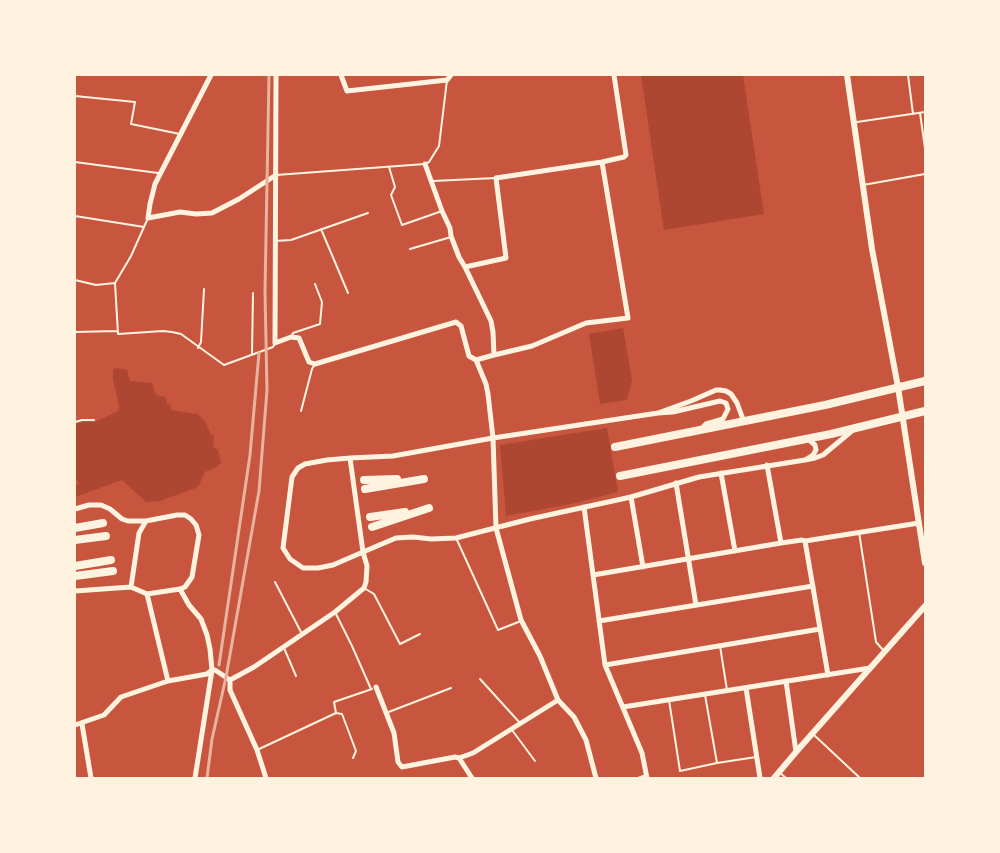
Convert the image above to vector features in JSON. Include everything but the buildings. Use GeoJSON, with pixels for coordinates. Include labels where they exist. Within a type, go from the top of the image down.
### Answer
{"type":"FeatureCollection","features":[{"type":"Feature","properties":{"kind":"highway"},"geometry":{"type":"LineString","coordinates":[[615,447],[744,422],[925,381]]}},
{"type":"Feature","properties":{"kind":"highway"},"geometry":{"type":"LineString","coordinates":[[620,476],[856,428],[925,411]]}},
{"type":"Feature","properties":{"kind":"highway"},"geometry":{"type":"LineString","coordinates":[[365,485],[424,479]]}},
{"type":"Feature","properties":{"kind":"highway"},"geometry":{"type":"LineString","coordinates":[[370,517],[429,508],[372,527]]}},
{"type":"Feature","properties":{"kind":"highway"},"geometry":{"type":"LineString","coordinates":[[75,528],[103,524]]}},
{"type":"Feature","properties":{"kind":"highway"},"geometry":{"type":"LineString","coordinates":[[75,540],[106,536]]}},
{"type":"Feature","properties":{"kind":"highway"},"geometry":{"type":"LineString","coordinates":[[75,566],[111,560]]}},
{"type":"Feature","properties":{"kind":"highway"},"geometry":{"type":"LineString","coordinates":[[75,576],[113,571]]}},
{"type":"Feature","properties":{"kind":"street"},"geometry":{"type":"LineString","coordinates":[[212,75],[160,173],[153,190],[148,218],[180,212],[212,213],[276,175]]}},
{"type":"Feature","properties":{"kind":"street"},"geometry":{"type":"LineString","coordinates":[[276,75],[275,343],[291,337],[299,338],[309,362],[315,364],[456,322],[461,326],[469,356],[476,360],[486,384],[493,438],[496,528],[521,620],[540,656],[558,700],[574,717],[586,740],[596,778]]}},
{"type":"Feature","properties":{"kind":"street"},"geometry":{"type":"LineString","coordinates":[[341,75],[347,91],[449,77]]}},
{"type":"Feature","properties":{"kind":"street"},"geometry":{"type":"LineString","coordinates":[[465,267],[506,258],[496,178],[621,159],[626,155],[614,75]]}},
{"type":"Feature","properties":{"kind":"street"},"geometry":{"type":"LineString","coordinates":[[847,75],[925,564]]}},
{"type":"Feature","properties":{"kind":"street"},"geometry":{"type":"LineString","coordinates":[[476,360],[532,346],[586,323],[628,318],[602,162]]}},
{"type":"Feature","properties":{"kind":"street"},"geometry":{"type":"LineString","coordinates":[[425,164],[459,257],[491,321],[494,355]]}},
{"type":"Feature","properties":{"kind":"street"},"geometry":{"type":"LineString","coordinates":[[658,413],[720,390],[731,394],[738,403],[744,422]]}},
{"type":"Feature","properties":{"kind":"street"},"geometry":{"type":"LineString","coordinates":[[700,430],[706,424],[723,419],[728,409],[726,403],[720,401],[673,412],[493,438],[393,456],[327,460],[305,464],[298,468],[292,477],[283,548],[290,559],[303,568],[333,565],[396,538],[456,537],[631,497],[699,477],[815,458],[823,455],[856,428]]}},
{"type":"Feature","properties":{"kind":"street"},"geometry":{"type":"LineString","coordinates":[[805,460],[816,450],[813,442],[807,438]]}},
{"type":"Feature","properties":{"kind":"street"},"geometry":{"type":"LineString","coordinates":[[230,680],[254,667],[335,612],[364,588],[367,566],[350,458]]}},
{"type":"Feature","properties":{"kind":"street"},"geometry":{"type":"LineString","coordinates":[[767,465],[782,543]]}},
{"type":"Feature","properties":{"kind":"street"},"geometry":{"type":"LineString","coordinates":[[721,473],[735,551]]}},
{"type":"Feature","properties":{"kind":"street"},"geometry":{"type":"LineString","coordinates":[[676,483],[696,605]]}},
{"type":"Feature","properties":{"kind":"street"},"geometry":{"type":"LineString","coordinates":[[631,497],[643,567]]}},
{"type":"Feature","properties":{"kind":"street"},"geometry":{"type":"LineString","coordinates":[[75,509],[101,505],[128,521],[147,521],[185,515],[196,525],[199,535],[192,577],[185,587],[147,594],[131,587],[75,591]]}},
{"type":"Feature","properties":{"kind":"street"},"geometry":{"type":"LineString","coordinates":[[584,507],[605,665],[642,753],[646,776]]}},
{"type":"Feature","properties":{"kind":"street"},"geometry":{"type":"LineString","coordinates":[[131,587],[139,533],[147,521]]}},
{"type":"Feature","properties":{"kind":"street"},"geometry":{"type":"LineString","coordinates":[[593,575],[782,543],[802,540],[806,542],[919,523]]}},
{"type":"Feature","properties":{"kind":"street"},"geometry":{"type":"LineString","coordinates":[[806,542],[828,675]]}},
{"type":"Feature","properties":{"kind":"street"},"geometry":{"type":"LineString","coordinates":[[599,621],[813,586]]}},
{"type":"Feature","properties":{"kind":"street"},"geometry":{"type":"LineString","coordinates":[[180,589],[201,620],[209,642],[212,670],[195,778]]}},
{"type":"Feature","properties":{"kind":"street"},"geometry":{"type":"LineString","coordinates":[[147,594],[168,681]]}},
{"type":"Feature","properties":{"kind":"street"},"geometry":{"type":"LineString","coordinates":[[774,778],[925,606]]}},
{"type":"Feature","properties":{"kind":"street"},"geometry":{"type":"LineString","coordinates":[[605,665],[820,629]]}},
{"type":"Feature","properties":{"kind":"street"},"geometry":{"type":"LineString","coordinates":[[623,707],[870,668]]}},
{"type":"Feature","properties":{"kind":"street"},"geometry":{"type":"LineString","coordinates":[[212,670],[230,680]]}},
{"type":"Feature","properties":{"kind":"street"},"geometry":{"type":"LineString","coordinates":[[91,778],[78,725],[104,715],[121,697],[168,681],[207,675],[212,670]]}},
{"type":"Feature","properties":{"kind":"street"},"geometry":{"type":"LineString","coordinates":[[230,680],[230,690],[257,750],[266,778]]}},
{"type":"Feature","properties":{"kind":"street"},"geometry":{"type":"LineString","coordinates":[[786,681],[796,752]]}},
{"type":"Feature","properties":{"kind":"street"},"geometry":{"type":"LineString","coordinates":[[374,688],[394,733],[398,762],[402,767],[459,758],[473,753],[558,700]]}},
{"type":"Feature","properties":{"kind":"street"},"geometry":{"type":"LineString","coordinates":[[746,688],[759,778]]}},
{"type":"Feature","properties":{"kind":"street"},"geometry":{"type":"LineString","coordinates":[[459,758],[472,778]]}},
{"type":"Feature","properties":{"kind":"lane"},"geometry":{"type":"LineString","coordinates":[[908,75],[913,114]]}},
{"type":"Feature","properties":{"kind":"lane"},"geometry":{"type":"LineString","coordinates":[[276,175],[429,162],[440,146],[449,77]]}},
{"type":"Feature","properties":{"kind":"lane"},"geometry":{"type":"LineString","coordinates":[[75,96],[135,102],[131,124],[180,134]]}},
{"type":"Feature","properties":{"kind":"lane"},"geometry":{"type":"LineString","coordinates":[[854,122],[925,112]]}},
{"type":"Feature","properties":{"kind":"lane"},"geometry":{"type":"LineString","coordinates":[[920,113],[925,148]]}},
{"type":"Feature","properties":{"kind":"lane"},"geometry":{"type":"LineString","coordinates":[[75,162],[160,173]]}},
{"type":"Feature","properties":{"kind":"lane"},"geometry":{"type":"LineString","coordinates":[[389,167],[395,187],[391,195],[402,225],[442,211]]}},
{"type":"Feature","properties":{"kind":"lane"},"geometry":{"type":"LineString","coordinates":[[863,185],[925,174]]}},
{"type":"Feature","properties":{"kind":"lane"},"geometry":{"type":"LineString","coordinates":[[431,181],[496,178]]}},
{"type":"Feature","properties":{"kind":"lane"},"geometry":{"type":"LineString","coordinates":[[275,241],[291,240],[368,213]]}},
{"type":"Feature","properties":{"kind":"lane"},"geometry":{"type":"LineString","coordinates":[[75,216],[144,227]]}},
{"type":"Feature","properties":{"kind":"lane"},"geometry":{"type":"LineString","coordinates":[[148,218],[115,283],[118,334],[172,332],[181,334],[224,365],[273,347],[275,343]]}},
{"type":"Feature","properties":{"kind":"lane"},"geometry":{"type":"LineString","coordinates":[[321,229],[348,292]]}},
{"type":"Feature","properties":{"kind":"lane"},"geometry":{"type":"LineString","coordinates":[[410,249],[451,236]]}},
{"type":"Feature","properties":{"kind":"lane"},"geometry":{"type":"LineString","coordinates":[[75,280],[96,285],[115,283]]}},
{"type":"Feature","properties":{"kind":"lane"},"geometry":{"type":"LineString","coordinates":[[291,337],[293,333],[320,324],[322,302],[315,284]]}},
{"type":"Feature","properties":{"kind":"lane"},"geometry":{"type":"LineString","coordinates":[[198,348],[201,342],[204,288]]}},
{"type":"Feature","properties":{"kind":"lane"},"geometry":{"type":"LineString","coordinates":[[252,354],[253,292]]}},
{"type":"Feature","properties":{"kind":"lane"},"geometry":{"type":"LineString","coordinates":[[75,332],[118,331]]}},
{"type":"Feature","properties":{"kind":"lane"},"geometry":{"type":"LineString","coordinates":[[301,411],[315,364]]}},
{"type":"Feature","properties":{"kind":"lane"},"geometry":{"type":"LineString","coordinates":[[75,422],[94,420]]}},
{"type":"Feature","properties":{"kind":"lane"},"geometry":{"type":"LineString","coordinates":[[859,532],[876,642],[885,652]]}},
{"type":"Feature","properties":{"kind":"lane"},"geometry":{"type":"LineString","coordinates":[[456,537],[498,630],[521,620]]}},
{"type":"Feature","properties":{"kind":"lane"},"geometry":{"type":"LineString","coordinates":[[275,582],[302,634]]}},
{"type":"Feature","properties":{"kind":"lane"},"geometry":{"type":"LineString","coordinates":[[364,588],[374,594],[400,644],[420,634]]}},
{"type":"Feature","properties":{"kind":"lane"},"geometry":{"type":"LineString","coordinates":[[335,612],[374,688],[334,702],[336,713]]}},
{"type":"Feature","properties":{"kind":"lane"},"geometry":{"type":"LineString","coordinates":[[720,646],[727,691]]}},
{"type":"Feature","properties":{"kind":"lane"},"geometry":{"type":"LineString","coordinates":[[283,647],[296,676]]}},
{"type":"Feature","properties":{"kind":"lane"},"geometry":{"type":"LineString","coordinates":[[480,679],[520,723]]}},
{"type":"Feature","properties":{"kind":"lane"},"geometry":{"type":"LineString","coordinates":[[386,713],[451,688]]}},
{"type":"Feature","properties":{"kind":"lane"},"geometry":{"type":"LineString","coordinates":[[705,694],[717,763]]}},
{"type":"Feature","properties":{"kind":"lane"},"geometry":{"type":"LineString","coordinates":[[669,700],[680,771],[756,757]]}},
{"type":"Feature","properties":{"kind":"lane"},"geometry":{"type":"LineString","coordinates":[[257,750],[336,713],[342,714],[356,751],[353,758]]}},
{"type":"Feature","properties":{"kind":"lane"},"geometry":{"type":"LineString","coordinates":[[511,729],[535,761]]}},
{"type":"Feature","properties":{"kind":"lane"},"geometry":{"type":"LineString","coordinates":[[812,733],[860,778]]}},
{"type":"Feature","properties":{"kind":"lane"},"geometry":{"type":"LineString","coordinates":[[779,772],[786,778]]}},
{"type":"Feature","properties":{"kind":"lane"},"geometry":{"type":"LineString","coordinates":[[638,778],[646,776]]}},
{"type":"Feature","properties":{"kind":"shaded area"},"geometry":{"type":"Polygon","coordinates":[[[641,75],[743,75],[764,214],[664,230],[641,75]]]}},
{"type":"Feature","properties":{"kind":"shaded area"},"geometry":{"type":"Polygon","coordinates":[[[623,328],[632,380],[627,400],[600,404],[589,334],[623,328]]]}},
{"type":"Feature","properties":{"kind":"shaded area"},"geometry":{"type":"Polygon","coordinates":[[[116,368],[127,370],[130,381],[152,383],[156,395],[166,397],[171,410],[197,414],[205,421],[211,435],[214,436],[213,447],[218,450],[221,463],[205,472],[198,487],[160,501],[146,502],[122,480],[75,497],[75,487],[79,483],[75,478],[75,424],[95,422],[118,411],[113,379],[113,370],[116,368]]]}},
{"type":"Feature","properties":{"kind":"shaded area"},"geometry":{"type":"Polygon","coordinates":[[[607,428],[618,492],[571,504],[506,516],[500,445],[607,428]]]}},
{"type":"Feature","properties":{"kind":"railway"},"geometry":{"type":"LineString","coordinates":[[207,778],[212,739],[226,677],[259,491],[267,390],[265,291],[269,75]]}},
{"type":"Feature","properties":{"kind":"railway"},"geometry":{"type":"LineString","coordinates":[[219,665],[250,455],[259,353]]}}]}
